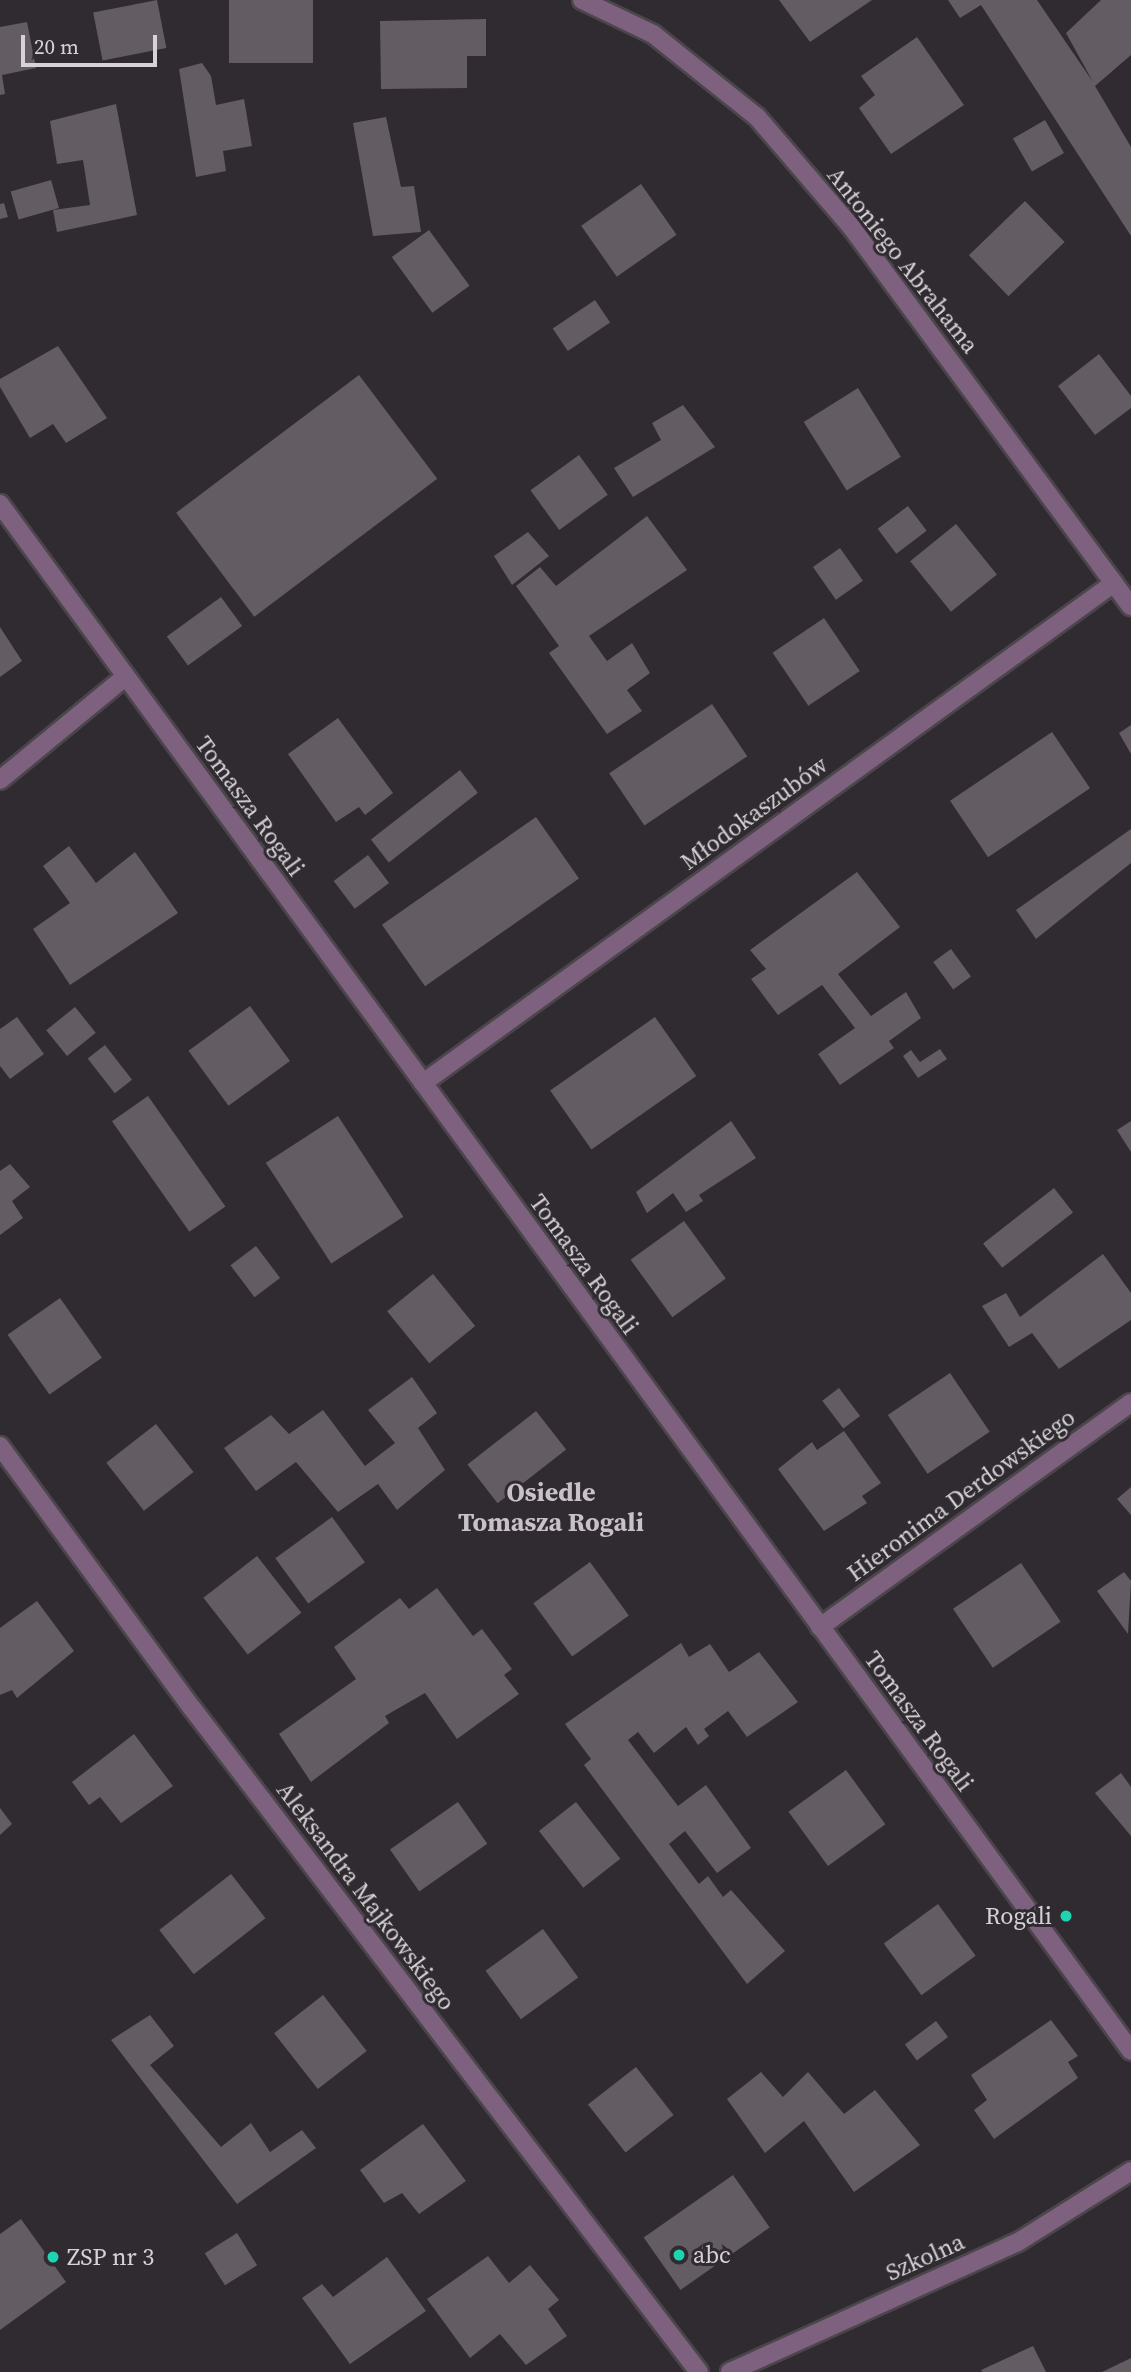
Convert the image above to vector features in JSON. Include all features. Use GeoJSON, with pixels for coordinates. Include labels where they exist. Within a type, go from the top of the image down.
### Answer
{"type":"FeatureCollection","features":[{"type":"Feature","properties":{"kind":"street","name":"Antoniego Abrahama"},"geometry":{"type":"LineString","coordinates":[[582,0],[653,34],[757,117],[852,228],[1131,606]]}},
{"type":"Feature","properties":{"kind":"street","name":"Tomasza Rogali"},"geometry":{"type":"LineString","coordinates":[[0,504],[1131,2051]]}},
{"type":"Feature","properties":{"kind":"street","name":"Młodokaszubów"},"geometry":{"type":"LineString","coordinates":[[423,1083],[1114,583]]}},
{"type":"Feature","properties":{"kind":"street"},"geometry":{"type":"LineString","coordinates":[[0,780],[125,677]]}},
{"type":"Feature","properties":{"kind":"street","name":"Hieronima Derdowskiego"},"geometry":{"type":"LineString","coordinates":[[820,1627],[1131,1403]]}},
{"type":"Feature","properties":{"kind":"street","name":"Aleksandra Majkowskiego"},"geometry":{"type":"LineString","coordinates":[[0,1446],[192,1708],[699,2372]]}},
{"type":"Feature","properties":{"kind":"street","name":"Szkolna"},"geometry":{"type":"LineString","coordinates":[[730,2372],[1018,2242],[1131,2171]]}},
{"type":"Feature","properties":{"kind":"building"},"geometry":{"type":"Polygon","coordinates":[[[157,0],[166,48],[103,61],[93,12],[157,0]]]}},
{"type":"Feature","properties":{"kind":"building"},"geometry":{"type":"Polygon","coordinates":[[[229,0],[313,0],[313,63],[229,63],[229,0]]]}},
{"type":"Feature","properties":{"kind":"building"},"geometry":{"type":"Polygon","coordinates":[[[779,0],[872,0],[810,42],[779,0]]]}},
{"type":"Feature","properties":{"kind":"building"},"geometry":{"type":"Polygon","coordinates":[[[948,0],[1037,0],[1093,82],[1066,33],[1101,0],[1131,0],[1131,55],[1095,86],[1131,147],[1131,236],[981,5],[960,18],[948,0]]]}},
{"type":"Feature","properties":{"kind":"building"},"geometry":{"type":"Polygon","coordinates":[[[486,19],[486,56],[467,56],[467,88],[381,89],[380,21],[486,19]]]}},
{"type":"Feature","properties":{"kind":"building"},"geometry":{"type":"Polygon","coordinates":[[[27,22],[36,68],[2,75],[5,94],[0,95],[0,27],[27,22]]]}},
{"type":"Feature","properties":{"kind":"building"},"geometry":{"type":"Polygon","coordinates":[[[917,37],[964,105],[891,154],[859,108],[875,95],[861,76],[917,37]]]}},
{"type":"Feature","properties":{"kind":"building"},"geometry":{"type":"Polygon","coordinates":[[[202,63],[211,76],[216,105],[244,99],[252,146],[223,151],[226,171],[196,177],[179,69],[202,63]]]}},
{"type":"Feature","properties":{"kind":"building"},"geometry":{"type":"Polygon","coordinates":[[[116,104],[137,215],[57,232],[53,210],[90,205],[83,160],[57,164],[50,121],[116,104]]]}},
{"type":"Feature","properties":{"kind":"building"},"geometry":{"type":"Polygon","coordinates":[[[386,117],[401,187],[414,186],[421,232],[373,236],[353,123],[386,117]]]}},
{"type":"Feature","properties":{"kind":"building"},"geometry":{"type":"Polygon","coordinates":[[[1045,120],[1064,153],[1032,171],[1013,138],[1045,120]]]}},
{"type":"Feature","properties":{"kind":"building"},"geometry":{"type":"Polygon","coordinates":[[[51,180],[59,208],[19,219],[11,192],[51,180]]]}},
{"type":"Feature","properties":{"kind":"building"},"geometry":{"type":"Polygon","coordinates":[[[641,184],[677,235],[617,277],[581,226],[641,184]]]}},
{"type":"Feature","properties":{"kind":"building"},"geometry":{"type":"Polygon","coordinates":[[[1025,201],[1065,242],[1008,296],[969,255],[1025,201]]]}},
{"type":"Feature","properties":{"kind":"building"},"geometry":{"type":"Polygon","coordinates":[[[4,203],[8,217],[0,219],[0,204],[4,203]]]}},
{"type":"Feature","properties":{"kind":"building"},"geometry":{"type":"Polygon","coordinates":[[[429,230],[470,286],[432,313],[392,257],[429,230]]]}},
{"type":"Feature","properties":{"kind":"building"},"geometry":{"type":"Polygon","coordinates":[[[595,300],[610,322],[568,351],[553,329],[595,300]]]}},
{"type":"Feature","properties":{"kind":"building"},"geometry":{"type":"Polygon","coordinates":[[[58,346],[107,418],[66,443],[53,424],[30,438],[0,387],[0,379],[58,346]]]}},
{"type":"Feature","properties":{"kind":"building"},"geometry":{"type":"Polygon","coordinates":[[[1099,354],[1131,396],[1131,408],[1095,435],[1058,386],[1099,354]]]}},
{"type":"Feature","properties":{"kind":"building"},"geometry":{"type":"Polygon","coordinates":[[[359,375],[437,479],[254,617],[176,513],[359,375]]]}},
{"type":"Feature","properties":{"kind":"building"},"geometry":{"type":"Polygon","coordinates":[[[858,388],[901,457],[847,491],[804,422],[858,388]]]}},
{"type":"Feature","properties":{"kind":"building"},"geometry":{"type":"Polygon","coordinates":[[[683,405],[715,447],[633,497],[614,468],[661,440],[652,423],[683,405]]]}},
{"type":"Feature","properties":{"kind":"building"},"geometry":{"type":"Polygon","coordinates":[[[579,455],[608,495],[559,530],[530,490],[579,455]]]}},
{"type":"Feature","properties":{"kind":"building"},"geometry":{"type":"Polygon","coordinates":[[[908,506],[927,531],[896,554],[878,529],[908,506]]]}},
{"type":"Feature","properties":{"kind":"building"},"geometry":{"type":"Polygon","coordinates":[[[647,516],[687,570],[589,636],[607,661],[632,643],[650,673],[627,690],[642,711],[607,734],[549,653],[559,646],[516,586],[540,567],[556,586],[647,516]]]}},
{"type":"Feature","properties":{"kind":"building"},"geometry":{"type":"Polygon","coordinates":[[[956,524],[997,575],[951,612],[910,561],[956,524]]]}},
{"type":"Feature","properties":{"kind":"building"},"geometry":{"type":"Polygon","coordinates":[[[528,532],[549,556],[512,585],[494,556],[528,532]]]}},
{"type":"Feature","properties":{"kind":"building"},"geometry":{"type":"Polygon","coordinates":[[[840,548],[863,581],[836,600],[813,567],[840,548]]]}},
{"type":"Feature","properties":{"kind":"building"},"geometry":{"type":"Polygon","coordinates":[[[221,597],[242,626],[188,666],[167,636],[221,597]]]}},
{"type":"Feature","properties":{"kind":"building"},"geometry":{"type":"Polygon","coordinates":[[[824,618],[860,671],[808,706],[773,653],[824,618]]]}},
{"type":"Feature","properties":{"kind":"building"},"geometry":{"type":"Polygon","coordinates":[[[0,627],[22,661],[0,677],[0,627]]]}},
{"type":"Feature","properties":{"kind":"building"},"geometry":{"type":"Polygon","coordinates":[[[712,704],[747,756],[644,826],[609,773],[712,704]]]}},
{"type":"Feature","properties":{"kind":"building"},"geometry":{"type":"Polygon","coordinates":[[[338,718],[393,793],[365,815],[359,807],[336,822],[288,754],[338,718]]]}},
{"type":"Feature","properties":{"kind":"building"},"geometry":{"type":"Polygon","coordinates":[[[1131,725],[1131,754],[1119,733],[1131,725]]]}},
{"type":"Feature","properties":{"kind":"building"},"geometry":{"type":"Polygon","coordinates":[[[1052,732],[1090,788],[988,857],[950,801],[1052,732]]]}},
{"type":"Feature","properties":{"kind":"building"},"geometry":{"type":"Polygon","coordinates":[[[460,770],[478,793],[389,862],[371,840],[460,770]]]}},
{"type":"Feature","properties":{"kind":"building"},"geometry":{"type":"Polygon","coordinates":[[[536,817],[579,878],[425,986],[382,925],[536,817]]]}},
{"type":"Feature","properties":{"kind":"building"},"geometry":{"type":"Polygon","coordinates":[[[1131,829],[1131,863],[1036,939],[1016,910],[1131,829]]]}},
{"type":"Feature","properties":{"kind":"building"},"geometry":{"type":"Polygon","coordinates":[[[69,846],[96,883],[135,852],[178,913],[70,985],[33,929],[70,903],[43,866],[69,846]]]}},
{"type":"Feature","properties":{"kind":"building"},"geometry":{"type":"Polygon","coordinates":[[[368,855],[389,883],[355,909],[334,881],[368,855]]]}},
{"type":"Feature","properties":{"kind":"building"},"geometry":{"type":"Polygon","coordinates":[[[857,872],[900,927],[838,974],[871,1016],[906,992],[921,1018],[889,1041],[894,1048],[840,1085],[818,1054],[855,1028],[822,985],[778,1015],[751,979],[766,969],[750,950],[857,872]]]}},
{"type":"Feature","properties":{"kind":"building"},"geometry":{"type":"Polygon","coordinates":[[[951,949],[971,977],[953,989],[933,962],[951,949]]]}},
{"type":"Feature","properties":{"kind":"building"},"geometry":{"type":"Polygon","coordinates":[[[250,1006],[290,1061],[228,1106],[189,1051],[250,1006]]]}},
{"type":"Feature","properties":{"kind":"building"},"geometry":{"type":"Polygon","coordinates":[[[75,1007],[96,1033],[67,1056],[46,1030],[75,1007]]]}},
{"type":"Feature","properties":{"kind":"building"},"geometry":{"type":"Polygon","coordinates":[[[17,1017],[44,1054],[10,1079],[0,1066],[0,1029],[17,1017]]]}},
{"type":"Feature","properties":{"kind":"building"},"geometry":{"type":"Polygon","coordinates":[[[655,1017],[696,1076],[591,1149],[550,1090],[655,1017]]]}},
{"type":"Feature","properties":{"kind":"building"},"geometry":{"type":"Polygon","coordinates":[[[105,1045],[132,1080],[115,1093],[88,1059],[105,1045]]]}},
{"type":"Feature","properties":{"kind":"building"},"geometry":{"type":"Polygon","coordinates":[[[940,1049],[947,1059],[918,1078],[903,1056],[911,1050],[920,1062],[940,1049]]]}},
{"type":"Feature","properties":{"kind":"building"},"geometry":{"type":"Polygon","coordinates":[[[148,1096],[225,1207],[189,1232],[112,1121],[148,1096]]]}},
{"type":"Feature","properties":{"kind":"building"},"geometry":{"type":"Polygon","coordinates":[[[338,1116],[403,1217],[331,1263],[266,1163],[338,1116]]]}},
{"type":"Feature","properties":{"kind":"building"},"geometry":{"type":"Polygon","coordinates":[[[731,1121],[756,1158],[699,1195],[703,1201],[686,1212],[673,1193],[647,1213],[636,1192],[731,1121]]]}},
{"type":"Feature","properties":{"kind":"building"},"geometry":{"type":"Polygon","coordinates":[[[1131,1121],[1131,1152],[1117,1130],[1131,1121]]]}},
{"type":"Feature","properties":{"kind":"building"},"geometry":{"type":"Polygon","coordinates":[[[10,1164],[30,1187],[12,1201],[23,1218],[0,1235],[0,1171],[10,1164]]]}},
{"type":"Feature","properties":{"kind":"building"},"geometry":{"type":"Polygon","coordinates":[[[1054,1188],[1073,1212],[1002,1268],[983,1243],[1054,1188]]]}},
{"type":"Feature","properties":{"kind":"building"},"geometry":{"type":"Polygon","coordinates":[[[684,1221],[726,1278],[672,1317],[631,1260],[684,1221]]]}},
{"type":"Feature","properties":{"kind":"building"},"geometry":{"type":"Polygon","coordinates":[[[256,1246],[280,1278],[255,1297],[230,1265],[256,1246]]]}},
{"type":"Feature","properties":{"kind":"building"},"geometry":{"type":"Polygon","coordinates":[[[1103,1254],[1131,1293],[1131,1320],[1059,1369],[1032,1333],[1009,1347],[982,1306],[1006,1293],[1020,1317],[1103,1254]]]}},
{"type":"Feature","properties":{"kind":"building"},"geometry":{"type":"Polygon","coordinates":[[[433,1274],[475,1326],[429,1363],[387,1311],[433,1274]]]}},
{"type":"Feature","properties":{"kind":"building"},"geometry":{"type":"Polygon","coordinates":[[[60,1298],[102,1358],[49,1395],[8,1335],[60,1298]]]}},
{"type":"Feature","properties":{"kind":"building"},"geometry":{"type":"Polygon","coordinates":[[[950,1373],[990,1432],[928,1474],[888,1415],[950,1373]]]}},
{"type":"Feature","properties":{"kind":"building"},"geometry":{"type":"Polygon","coordinates":[[[412,1377],[437,1413],[418,1428],[445,1470],[397,1510],[378,1484],[338,1512],[296,1462],[256,1491],[224,1448],[271,1415],[289,1434],[323,1410],[365,1466],[395,1443],[368,1410],[412,1377]]]}},
{"type":"Feature","properties":{"kind":"building"},"geometry":{"type":"Polygon","coordinates":[[[839,1388],[860,1416],[843,1429],[822,1401],[839,1388]]]}},
{"type":"Feature","properties":{"kind":"building"},"geometry":{"type":"Polygon","coordinates":[[[536,1411],[566,1450],[498,1503],[467,1465],[536,1411]]]}},
{"type":"Feature","properties":{"kind":"building"},"geometry":{"type":"Polygon","coordinates":[[[156,1424],[194,1472],[144,1511],[106,1463],[156,1424]]]}},
{"type":"Feature","properties":{"kind":"building"},"geometry":{"type":"Polygon","coordinates":[[[844,1431],[881,1483],[862,1496],[867,1503],[824,1531],[778,1469],[812,1442],[817,1450],[844,1431]]]}},
{"type":"Feature","properties":{"kind":"building"},"geometry":{"type":"Polygon","coordinates":[[[1131,1487],[1131,1515],[1117,1499],[1131,1487]]]}},
{"type":"Feature","properties":{"kind":"building"},"geometry":{"type":"Polygon","coordinates":[[[332,1517],[365,1562],[308,1603],[275,1558],[332,1517]]]}},
{"type":"Feature","properties":{"kind":"building"},"geometry":{"type":"Polygon","coordinates":[[[257,1556],[301,1613],[248,1655],[203,1598],[257,1556]]]}},
{"type":"Feature","properties":{"kind":"building"},"geometry":{"type":"Polygon","coordinates":[[[590,1562],[629,1615],[572,1657],[533,1603],[590,1562]]]}},
{"type":"Feature","properties":{"kind":"building"},"geometry":{"type":"Polygon","coordinates":[[[1021,1563],[1061,1622],[993,1668],[953,1609],[1021,1563]]]}},
{"type":"Feature","properties":{"kind":"building"},"geometry":{"type":"Polygon","coordinates":[[[1124,1572],[1131,1581],[1128,1634],[1097,1591],[1124,1572]]]}},
{"type":"Feature","properties":{"kind":"building"},"geometry":{"type":"Polygon","coordinates":[[[437,1588],[473,1636],[482,1629],[512,1669],[504,1675],[519,1694],[457,1739],[425,1693],[385,1716],[389,1723],[311,1782],[279,1734],[356,1679],[334,1647],[400,1598],[409,1609],[437,1588]]]}},
{"type":"Feature","properties":{"kind":"building"},"geometry":{"type":"Polygon","coordinates":[[[37,1601],[74,1651],[17,1698],[12,1690],[0,1695],[0,1628],[37,1601]]]}},
{"type":"Feature","properties":{"kind":"building"},"geometry":{"type":"Polygon","coordinates":[[[681,1643],[689,1657],[710,1644],[729,1672],[759,1652],[798,1702],[747,1737],[728,1711],[704,1729],[709,1736],[698,1745],[686,1727],[654,1753],[638,1732],[628,1740],[678,1806],[706,1785],[751,1848],[717,1873],[685,1831],[669,1844],[699,1884],[708,1876],[723,1897],[731,1890],[785,1951],[747,1984],[584,1765],[591,1759],[565,1724],[681,1643]]]}},
{"type":"Feature","properties":{"kind":"building"},"geometry":{"type":"Polygon","coordinates":[[[134,1734],[173,1786],[121,1823],[100,1797],[89,1805],[72,1782],[134,1734]]]}},
{"type":"Feature","properties":{"kind":"building"},"geometry":{"type":"Polygon","coordinates":[[[846,1770],[885,1824],[828,1866],[789,1812],[846,1770]]]}},
{"type":"Feature","properties":{"kind":"building"},"geometry":{"type":"Polygon","coordinates":[[[1121,1773],[1131,1787],[1131,1836],[1095,1793],[1121,1773]]]}},
{"type":"Feature","properties":{"kind":"building"},"geometry":{"type":"Polygon","coordinates":[[[458,1802],[487,1844],[419,1891],[390,1850],[458,1802]]]}},
{"type":"Feature","properties":{"kind":"building"},"geometry":{"type":"Polygon","coordinates":[[[576,1802],[620,1859],[583,1888],[539,1831],[576,1802]]]}},
{"type":"Feature","properties":{"kind":"building"},"geometry":{"type":"Polygon","coordinates":[[[0,1808],[12,1824],[0,1835],[0,1808]]]}},
{"type":"Feature","properties":{"kind":"building"},"geometry":{"type":"Polygon","coordinates":[[[231,1874],[265,1918],[194,1974],[159,1930],[231,1874]]]}},
{"type":"Feature","properties":{"kind":"building"},"geometry":{"type":"Polygon","coordinates":[[[938,1904],[976,1956],[921,1995],[884,1943],[938,1904]]]}},
{"type":"Feature","properties":{"kind":"building"},"geometry":{"type":"Polygon","coordinates":[[[543,1929],[578,1978],[521,2019],[486,1971],[543,1929]]]}},
{"type":"Feature","properties":{"kind":"building"},"geometry":{"type":"Polygon","coordinates":[[[323,1995],[367,2051],[318,2089],[274,2033],[323,1995]]]}},
{"type":"Feature","properties":{"kind":"building"},"geometry":{"type":"Polygon","coordinates":[[[150,2015],[174,2046],[150,2065],[221,2147],[251,2123],[270,2152],[302,2130],[316,2148],[237,2204],[111,2040],[150,2015]]]}},
{"type":"Feature","properties":{"kind":"building"},"geometry":{"type":"Polygon","coordinates":[[[1051,2020],[1078,2056],[1068,2062],[1078,2078],[994,2139],[974,2110],[987,2100],[971,2075],[1051,2020]]]}},
{"type":"Feature","properties":{"kind":"building"},"geometry":{"type":"Polygon","coordinates":[[[936,2021],[948,2037],[917,2060],[905,2044],[936,2021]]]}},
{"type":"Feature","properties":{"kind":"building"},"geometry":{"type":"Polygon","coordinates":[[[636,2067],[674,2115],[625,2153],[588,2105],[636,2067]]]}},
{"type":"Feature","properties":{"kind":"building"},"geometry":{"type":"Polygon","coordinates":[[[761,2072],[783,2097],[808,2072],[844,2114],[875,2090],[920,2145],[854,2192],[804,2121],[765,2153],[727,2099],[761,2072]]]}},
{"type":"Feature","properties":{"kind":"building"},"geometry":{"type":"Polygon","coordinates":[[[423,2124],[466,2181],[419,2214],[402,2193],[384,2203],[360,2170],[423,2124]]]}},
{"type":"Feature","properties":{"kind":"building"},"geometry":{"type":"Polygon","coordinates":[[[733,2175],[770,2227],[680,2290],[644,2238],[733,2175]]]}},
{"type":"Feature","properties":{"kind":"building"},"geometry":{"type":"Polygon","coordinates":[[[21,2219],[66,2282],[0,2330],[0,2234],[21,2219]]]}},
{"type":"Feature","properties":{"kind":"building"},"geometry":{"type":"Polygon","coordinates":[[[237,2233],[257,2265],[225,2285],[205,2253],[237,2233]]]}},
{"type":"Feature","properties":{"kind":"building"},"geometry":{"type":"Polygon","coordinates":[[[488,2256],[509,2283],[530,2265],[559,2300],[548,2309],[567,2336],[526,2365],[500,2334],[470,2358],[427,2299],[488,2256]]]}},
{"type":"Feature","properties":{"kind":"building"},"geometry":{"type":"Polygon","coordinates":[[[387,2257],[426,2311],[350,2364],[302,2298],[322,2284],[333,2297],[387,2257]]]}},
{"type":"Feature","properties":{"kind":"building"},"geometry":{"type":"Polygon","coordinates":[[[1033,2346],[1046,2372],[981,2370],[1033,2346]]]}},
{"type":"Feature","properties":{"kind":"building"},"geometry":{"type":"Polygon","coordinates":[[[1131,2358],[1131,2372],[1102,2372],[1131,2358]]]}},
{"type":"Feature","properties":{"kind":"place","name":"Rogali"},"geometry":{"type":"Point","coordinates":[1066,1916]}},
{"type":"Feature","properties":{"kind":"place","name":"abc"},"geometry":{"type":"Point","coordinates":[679,2255]}},
{"type":"Feature","properties":{"kind":"place","name":"ZSP nr 3"},"geometry":{"type":"Point","coordinates":[53,2257]}},
{"type":"Feature","properties":{"kind":"district","name":"Osiedle Tomasza Rogali"},"geometry":{"type":"Point","coordinates":[551,1508]}}]}
